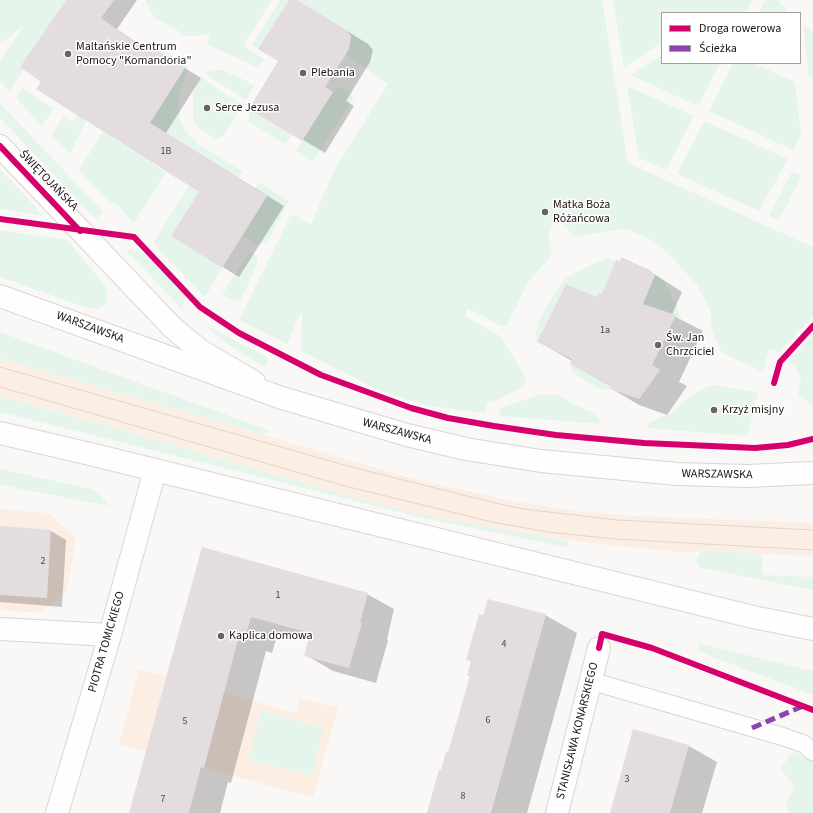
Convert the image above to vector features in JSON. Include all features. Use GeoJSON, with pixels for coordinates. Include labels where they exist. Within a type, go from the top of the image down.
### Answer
{"type":"FeatureCollection","features":[{"type":"Feature","properties":{"kind":"main road","name":"ŚWIĘTOJAŃSKA"},"geometry":{"type":"LineString","coordinates":[[0,146],[173,328],[201,351],[282,398]]}},
{"type":"Feature","properties":{"kind":"main road","name":"WARSZAWSKA"},"geometry":{"type":"LineString","coordinates":[[0,296],[282,398],[407,435],[466,449],[541,461],[677,474],[748,476],[813,473]]}},
{"type":"Feature","properties":{"kind":"main road"},"geometry":{"type":"LineString","coordinates":[[0,434],[155,470],[753,616],[813,629]]}},
{"type":"Feature","properties":{"kind":"main road","name":"PIOTRA TOMICKIEGO"},"geometry":{"type":"LineString","coordinates":[[57,813],[110,635],[155,470]]}},
{"type":"Feature","properties":{"kind":"main road"},"geometry":{"type":"LineString","coordinates":[[0,629],[110,635]]}},
{"type":"Feature","properties":{"kind":"main road","name":"STANISŁAWA KONARSKIEGO"},"geometry":{"type":"LineString","coordinates":[[557,813],[599,648]]}},
{"type":"Feature","properties":{"kind":"lane"},"geometry":{"type":"LineString","coordinates":[[591,681],[781,736],[804,744],[813,752]]}},
{"type":"Feature","properties":{"kind":"shaded area"},"geometry":{"type":"Polygon","coordinates":[[[0,0],[66,0],[20,67],[24,70],[9,91],[0,81],[0,61],[24,25],[5,40],[0,42],[0,0]]]}},
{"type":"Feature","properties":{"kind":"shaded area"},"geometry":{"type":"Polygon","coordinates":[[[145,0],[272,0],[243,46],[264,59],[259,68],[208,45],[209,35],[187,36],[173,27],[155,19],[145,0]]]}},
{"type":"Feature","properties":{"kind":"shaded area"},"geometry":{"type":"Polygon","coordinates":[[[280,0],[289,0],[258,49],[252,45],[280,0]]]}},
{"type":"Feature","properties":{"kind":"shaded area"},"geometry":{"type":"Polygon","coordinates":[[[297,0],[602,0],[628,163],[813,247],[813,316],[779,352],[769,349],[763,372],[722,353],[712,331],[710,311],[697,285],[668,253],[649,239],[629,230],[620,229],[579,237],[574,236],[557,217],[557,207],[548,237],[552,251],[550,257],[528,282],[507,326],[501,326],[467,308],[465,316],[500,336],[526,378],[524,385],[518,389],[497,400],[487,402],[485,412],[480,413],[424,405],[380,391],[301,351],[302,310],[287,344],[239,320],[290,216],[295,215],[311,225],[333,172],[388,84],[345,54],[349,49],[351,39],[346,30],[297,0]]]}},
{"type":"Feature","properties":{"kind":"shaded area"},"geometry":{"type":"Polygon","coordinates":[[[613,0],[752,0],[746,12],[661,12],[661,44],[624,67],[613,0]]]}},
{"type":"Feature","properties":{"kind":"shaded area"},"geometry":{"type":"Polygon","coordinates":[[[765,0],[777,0],[785,8],[786,12],[759,12],[765,0]]]}},
{"type":"Feature","properties":{"kind":"shaded area"},"geometry":{"type":"Polygon","coordinates":[[[803,24],[813,33],[813,78],[809,77],[803,24]]]}},
{"type":"Feature","properties":{"kind":"shaded area"},"geometry":{"type":"Polygon","coordinates":[[[132,35],[106,79],[70,154],[51,135],[64,116],[73,122],[132,35]]]}},
{"type":"Feature","properties":{"kind":"shaded area"},"geometry":{"type":"Polygon","coordinates":[[[155,45],[187,64],[188,68],[178,99],[180,119],[184,129],[198,144],[243,172],[239,178],[150,123],[184,67],[155,49],[129,91],[124,87],[149,46],[155,45]]]}},
{"type":"Feature","properties":{"kind":"shaded area"},"geometry":{"type":"Polygon","coordinates":[[[661,56],[661,64],[719,64],[698,106],[630,75],[661,56]]]}},
{"type":"Feature","properties":{"kind":"shaded area"},"geometry":{"type":"Polygon","coordinates":[[[732,64],[755,64],[795,82],[801,135],[793,150],[709,111],[732,64]]]}},
{"type":"Feature","properties":{"kind":"shaded area"},"geometry":{"type":"Polygon","coordinates":[[[223,70],[255,85],[246,100],[204,73],[223,70]]]}},
{"type":"Feature","properties":{"kind":"shaded area"},"geometry":{"type":"Polygon","coordinates":[[[200,77],[242,105],[224,135],[220,138],[215,139],[203,131],[196,125],[193,117],[193,92],[200,77]]]}},
{"type":"Feature","properties":{"kind":"shaded area"},"geometry":{"type":"Polygon","coordinates":[[[337,86],[354,97],[313,162],[296,151],[337,86]]]}},
{"type":"Feature","properties":{"kind":"shaded area"},"geometry":{"type":"Polygon","coordinates":[[[627,86],[694,116],[666,170],[639,158],[627,86]]]}},
{"type":"Feature","properties":{"kind":"shaded area"},"geometry":{"type":"Polygon","coordinates":[[[22,88],[54,109],[42,126],[16,98],[22,88]]]}},
{"type":"Feature","properties":{"kind":"shaded area"},"geometry":{"type":"Polygon","coordinates":[[[0,103],[103,212],[96,219],[0,118],[0,103]]]}},
{"type":"Feature","properties":{"kind":"shaded area"},"geometry":{"type":"Polygon","coordinates":[[[249,109],[292,135],[286,145],[249,122],[249,109]]]}},
{"type":"Feature","properties":{"kind":"shaded area"},"geometry":{"type":"Polygon","coordinates":[[[704,121],[788,159],[759,211],[677,174],[704,121]]]}},
{"type":"Feature","properties":{"kind":"shaded area"},"geometry":{"type":"Polygon","coordinates":[[[103,132],[166,172],[134,223],[114,202],[112,204],[79,170],[103,132]]]}},
{"type":"Feature","properties":{"kind":"shaded area"},"geometry":{"type":"Polygon","coordinates":[[[0,169],[44,216],[0,209],[0,169]]]}},
{"type":"Feature","properties":{"kind":"shaded area"},"geometry":{"type":"Polygon","coordinates":[[[792,172],[802,176],[779,220],[769,216],[792,172]]]}},
{"type":"Feature","properties":{"kind":"shaded area"},"geometry":{"type":"Polygon","coordinates":[[[259,182],[289,201],[268,241],[260,245],[255,244],[243,236],[267,196],[255,189],[259,182]]]}},
{"type":"Feature","properties":{"kind":"shaded area"},"geometry":{"type":"Polygon","coordinates":[[[189,186],[199,192],[171,236],[222,268],[205,297],[153,243],[189,186]]]}},
{"type":"Feature","properties":{"kind":"shaded area"},"geometry":{"type":"Polygon","coordinates":[[[0,230],[67,240],[106,287],[108,296],[105,305],[97,309],[87,308],[0,277],[0,230]]]}},
{"type":"Feature","properties":{"kind":"shaded area"},"geometry":{"type":"Polygon","coordinates":[[[126,250],[146,254],[184,295],[185,299],[182,309],[126,250]]]}},
{"type":"Feature","properties":{"kind":"shaded area"},"geometry":{"type":"Polygon","coordinates":[[[250,251],[258,258],[257,264],[241,300],[234,301],[222,295],[250,251]]]}},
{"type":"Feature","properties":{"kind":"shaded area"},"geometry":{"type":"Polygon","coordinates":[[[608,258],[616,260],[603,295],[599,293],[597,297],[566,284],[537,342],[535,337],[539,320],[555,292],[566,278],[586,267],[608,258]]]}},
{"type":"Feature","properties":{"kind":"shaded area"},"geometry":{"type":"Polygon","coordinates":[[[655,275],[661,278],[668,288],[679,311],[680,317],[666,320],[664,311],[642,305],[655,275]]]}},
{"type":"Feature","properties":{"kind":"shaded area"},"geometry":{"type":"Polygon","coordinates":[[[202,323],[267,357],[268,361],[265,367],[230,346],[202,323]]]}},
{"type":"Feature","properties":{"kind":"shaded area"},"geometry":{"type":"Polygon","coordinates":[[[0,332],[271,431],[262,434],[0,359],[0,332]]]}},
{"type":"Feature","properties":{"kind":"shaded area"},"geometry":{"type":"Polygon","coordinates":[[[813,334],[813,405],[798,396],[801,380],[795,366],[789,361],[813,334]]]}},
{"type":"Feature","properties":{"kind":"shaded area"},"geometry":{"type":"Polygon","coordinates":[[[0,359],[106,388],[410,478],[511,501],[576,511],[635,516],[813,523],[813,556],[762,554],[762,557],[755,553],[678,552],[599,544],[537,536],[424,515],[335,492],[113,427],[0,396],[0,359]]]}},
{"type":"Feature","properties":{"kind":"shaded area"},"geometry":{"type":"Polygon","coordinates":[[[570,364],[574,366],[575,364],[613,380],[610,389],[604,390],[598,388],[572,373],[570,364]]]}},
{"type":"Feature","properties":{"kind":"shaded area"},"geometry":{"type":"Polygon","coordinates":[[[711,385],[758,392],[747,436],[646,428],[649,423],[670,413],[694,394],[711,385]]]}},
{"type":"Feature","properties":{"kind":"shaded area"},"geometry":{"type":"Polygon","coordinates":[[[537,395],[557,395],[563,397],[571,403],[595,414],[602,424],[500,416],[499,409],[537,395]]]}},
{"type":"Feature","properties":{"kind":"shaded area"},"geometry":{"type":"Polygon","coordinates":[[[0,396],[113,427],[335,492],[424,515],[568,541],[567,547],[423,518],[0,412],[0,396]]]}},
{"type":"Feature","properties":{"kind":"shaded area"},"geometry":{"type":"Polygon","coordinates":[[[0,469],[91,489],[99,494],[110,506],[0,485],[0,469]]]}},
{"type":"Feature","properties":{"kind":"shaded area"},"geometry":{"type":"Polygon","coordinates":[[[0,509],[48,513],[76,538],[67,590],[41,613],[0,610],[0,509]]]}},
{"type":"Feature","properties":{"kind":"shaded area"},"geometry":{"type":"Polygon","coordinates":[[[701,552],[755,553],[762,557],[762,575],[813,577],[813,590],[701,568],[697,564],[697,557],[701,552]]]}},
{"type":"Feature","properties":{"kind":"shaded area"},"geometry":{"type":"Polygon","coordinates":[[[700,644],[813,671],[813,695],[697,651],[700,644]]]}},
{"type":"Feature","properties":{"kind":"shaded area"},"geometry":{"type":"Polygon","coordinates":[[[139,669],[296,713],[300,698],[338,708],[313,798],[119,744],[139,669]]]}},
{"type":"Feature","properties":{"kind":"shaded area"},"geometry":{"type":"Polygon","coordinates":[[[261,711],[324,728],[312,776],[248,760],[261,711]]]}},
{"type":"Feature","properties":{"kind":"shaded area"},"geometry":{"type":"Polygon","coordinates":[[[793,752],[811,759],[813,762],[813,813],[789,813],[786,801],[795,787],[780,768],[793,752]]]}},
{"type":"Feature","properties":{"kind":"building"},"geometry":{"type":"Polygon","coordinates":[[[66,0],[114,0],[101,18],[152,54],[155,49],[185,68],[150,123],[267,196],[222,268],[171,236],[199,192],[36,89],[41,82],[20,67],[66,0]]]}},
{"type":"Feature","properties":{"kind":"building","name":"Plebania"},"geometry":{"type":"Polygon","coordinates":[[[289,0],[297,0],[346,30],[351,36],[349,49],[325,87],[333,92],[302,141],[249,109],[278,61],[258,49],[289,0]]]}},
{"type":"Feature","properties":{"kind":"building"},"geometry":{"type":"Polygon","coordinates":[[[621,257],[652,271],[651,273],[655,275],[643,304],[676,315],[652,365],[660,370],[639,399],[610,389],[611,386],[570,364],[572,359],[537,342],[566,284],[597,297],[599,293],[602,294],[616,260],[620,261],[621,257]]]}},
{"type":"Feature","properties":{"kind":"building"},"geometry":{"type":"Polygon","coordinates":[[[0,526],[51,530],[47,598],[0,595],[0,526]]]}},
{"type":"Feature","properties":{"kind":"building"},"geometry":{"type":"Polygon","coordinates":[[[202,547],[368,593],[360,623],[362,623],[349,668],[304,656],[310,633],[251,617],[245,638],[239,636],[204,768],[201,767],[189,813],[129,813],[202,547]]]}},
{"type":"Feature","properties":{"kind":"building"},"geometry":{"type":"Polygon","coordinates":[[[488,599],[546,614],[491,813],[427,813],[439,769],[441,770],[446,752],[448,752],[470,676],[467,676],[471,661],[466,660],[479,614],[483,615],[488,599]]]}},
{"type":"Feature","properties":{"kind":"building"},"geometry":{"type":"Polygon","coordinates":[[[633,729],[689,745],[670,813],[610,813],[633,729]]]}},
{"type":"Feature","properties":{"kind":"tram line"},"geometry":{"type":"LineString","coordinates":[[0,367],[351,467],[524,509],[616,520],[813,530]]}},
{"type":"Feature","properties":{"kind":"tram line"},"geometry":{"type":"LineString","coordinates":[[0,387],[345,486],[492,522],[548,532],[615,539],[813,550]]}},
{"type":"Feature","properties":{"kind":"marked path"},"geometry":{"type":"LineString","coordinates":[[752,728],[803,706]]}},
{"type":"Feature","properties":{"kind":"cycle path"},"geometry":{"type":"LineString","coordinates":[[0,146],[80,231]]}},
{"type":"Feature","properties":{"kind":"cycle path"},"geometry":{"type":"LineString","coordinates":[[0,219],[134,237],[200,307],[239,333],[321,375],[411,408],[448,418],[494,426],[556,435],[644,443],[755,448],[788,445],[813,439]]}},
{"type":"Feature","properties":{"kind":"cycle path"},"geometry":{"type":"LineString","coordinates":[[774,383],[780,362],[813,326]]}},
{"type":"Feature","properties":{"kind":"cycle path"},"geometry":{"type":"LineString","coordinates":[[599,648],[602,634],[652,648],[813,710]]}},
{"type":"Feature","properties":{"kind":"place","name":"Maltańskie Centrum Pomocy \"Komandoria\""},"geometry":{"type":"Point","coordinates":[68,54]}},
{"type":"Feature","properties":{"kind":"place","name":"Plebania"},"geometry":{"type":"Point","coordinates":[303,73]}},
{"type":"Feature","properties":{"kind":"place","name":"Serce Jezusa"},"geometry":{"type":"Point","coordinates":[207,108]}},
{"type":"Feature","properties":{"kind":"place","name":"Matka Boża Różańcowa"},"geometry":{"type":"Point","coordinates":[545,212]}},
{"type":"Feature","properties":{"kind":"place","name":"Św. Jan Chrzciciel"},"geometry":{"type":"Point","coordinates":[658,345]}},
{"type":"Feature","properties":{"kind":"place","name":"Krzyż misjny"},"geometry":{"type":"Point","coordinates":[714,410]}},
{"type":"Feature","properties":{"kind":"place","name":"Kaplica domowa"},"geometry":{"type":"Point","coordinates":[221,636]}}]}
